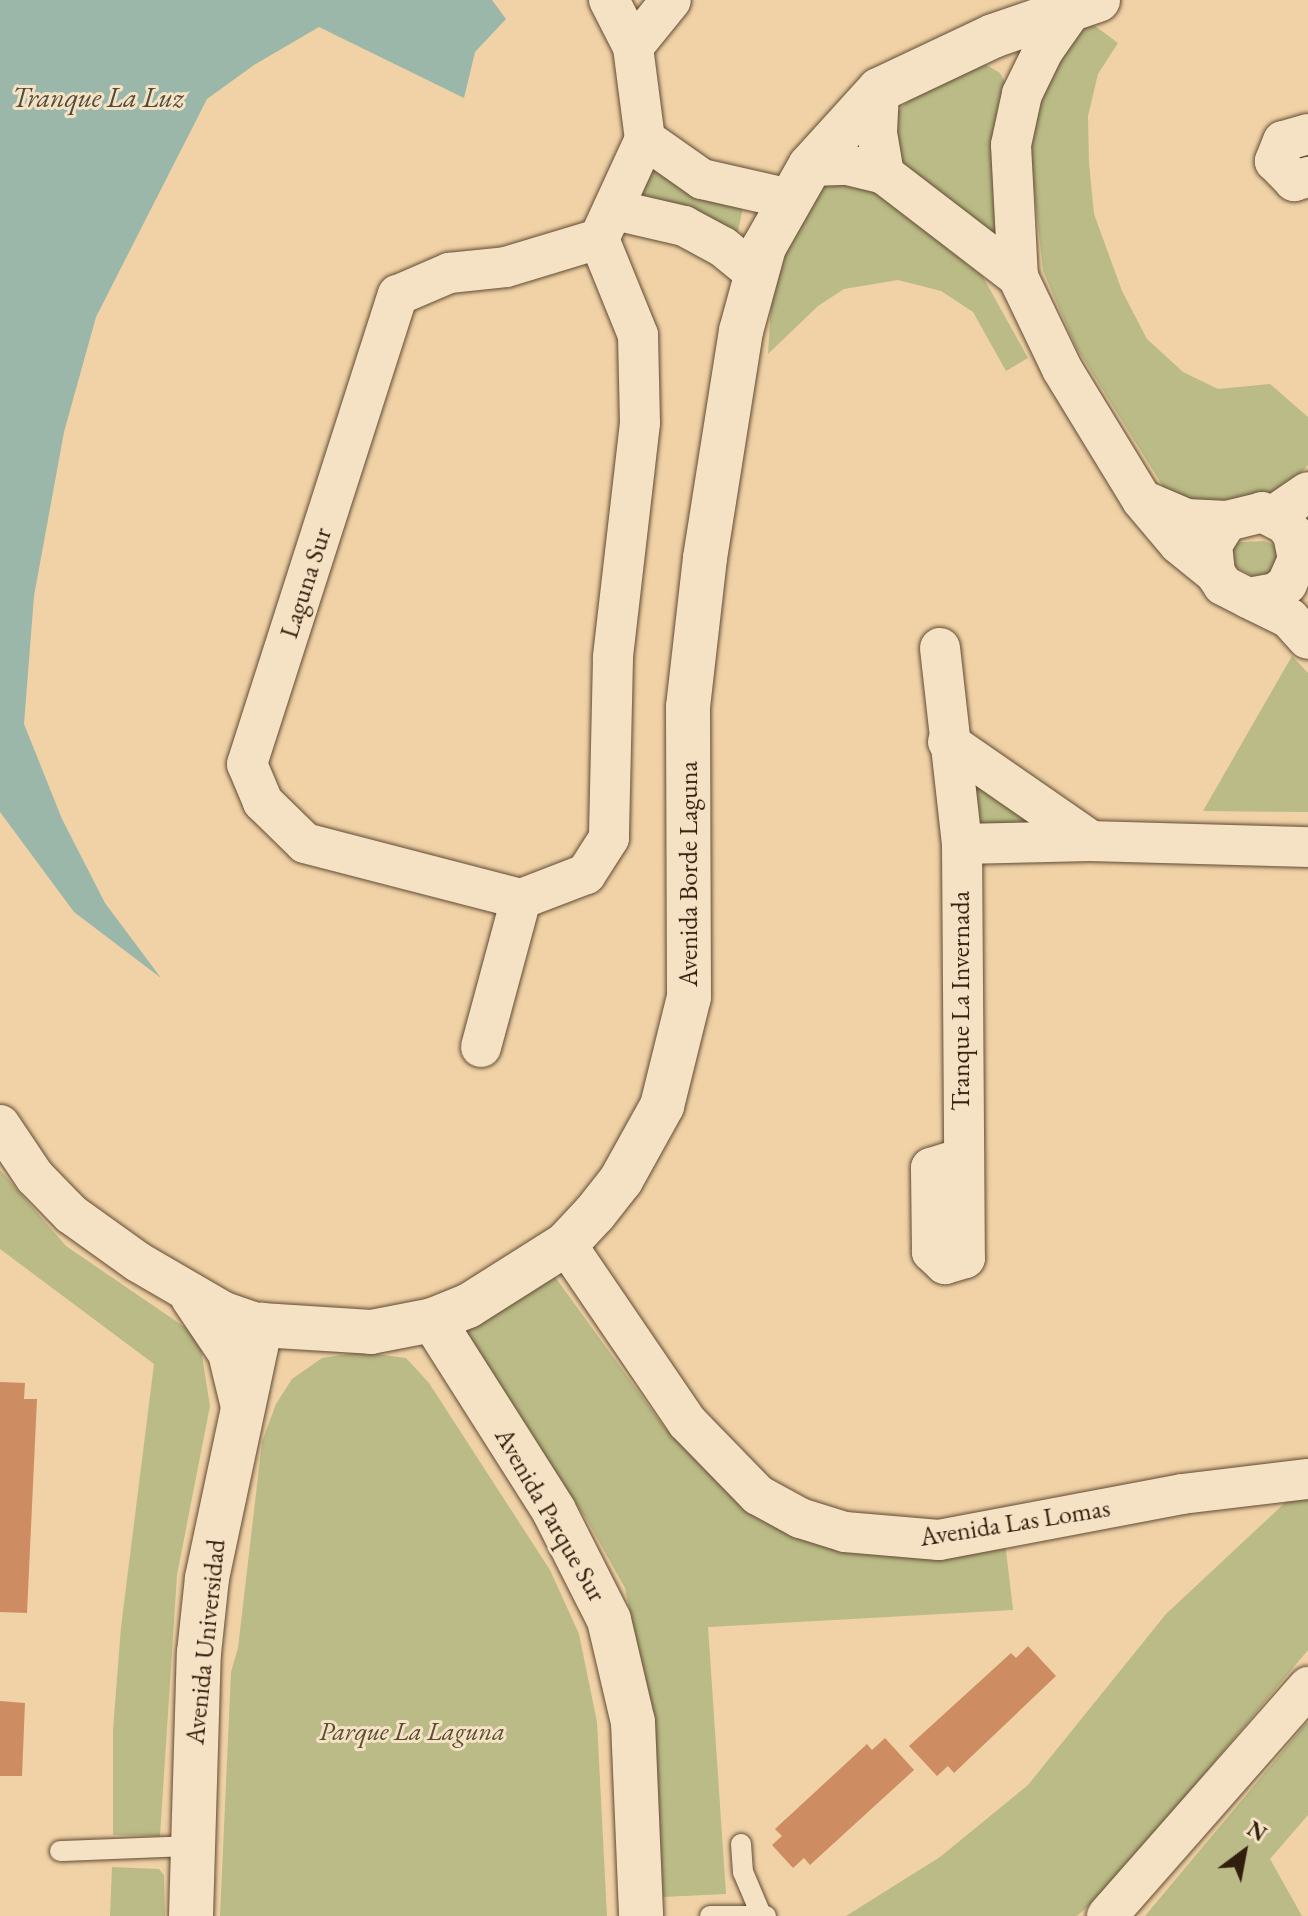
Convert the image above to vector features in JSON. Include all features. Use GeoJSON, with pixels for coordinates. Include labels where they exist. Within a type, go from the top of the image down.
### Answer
{"type":"FeatureCollection","features":[{"type":"Feature","properties":{"kind":"street"},"geometry":{"type":"LineString","coordinates":[[481,1047],[521,899],[586,874],[609,838],[613,658],[640,423],[638,335],[607,225],[645,139],[633,47],[609,0]]}},
{"type":"Feature","properties":{"kind":"street"},"geometry":{"type":"LineString","coordinates":[[633,47],[671,0]]}},
{"type":"Feature","properties":{"kind":"street"},"geometry":{"type":"LineString","coordinates":[[1084,5],[1043,51],[1022,94],[1011,145],[1009,189],[1018,277],[1062,369],[1142,500],[1179,544],[1215,573],[1223,585],[1289,618],[1308,639]]}},
{"type":"Feature","properties":{"kind":"street","name":"Avenida Borde Laguna"},"geometry":{"type":"LineString","coordinates":[[0,1125],[35,1177],[71,1214],[184,1289],[261,1325],[371,1332],[433,1320],[468,1306],[566,1244],[595,1213],[643,1144],[662,1106],[684,1032],[692,963],[688,707],[722,447],[755,273],[800,182],[879,90],[993,36],[1084,5]]}},
{"type":"Feature","properties":{"kind":"street"},"geometry":{"type":"LineString","coordinates":[[993,36],[1022,94]]}},
{"type":"Feature","properties":{"kind":"street"},"geometry":{"type":"LineString","coordinates":[[879,90],[877,133],[884,174]]}},
{"type":"Feature","properties":{"kind":"street"},"geometry":{"type":"LineString","coordinates":[[1308,134],[1283,141],[1275,161],[1294,181],[1308,177]]}},
{"type":"Feature","properties":{"kind":"street"},"geometry":{"type":"LineString","coordinates":[[645,139],[702,179],[800,182],[848,165],[884,174],[1018,277]]}},
{"type":"Feature","properties":{"kind":"street"},"geometry":{"type":"LineString","coordinates":[[607,225],[684,226],[723,247],[755,273]]}},
{"type":"Feature","properties":{"kind":"street","name":"Laguna Sur"},"geometry":{"type":"LineString","coordinates":[[521,899],[305,843],[263,802],[247,764],[398,295],[449,273],[506,267],[607,225]]}},
{"type":"Feature","properties":{"kind":"street"},"geometry":{"type":"LineString","coordinates":[[1248,598],[1276,593],[1296,551],[1308,492]]}},
{"type":"Feature","properties":{"kind":"street"},"geometry":{"type":"LineString","coordinates":[[1142,500],[1187,519],[1227,521],[1249,512],[1296,551]]}},
{"type":"Feature","properties":{"kind":"street"},"geometry":{"type":"LineString","coordinates":[[1215,573],[1212,545],[1227,521]]}},
{"type":"Feature","properties":{"kind":"street","name":"Tranque La Invernada"},"geometry":{"type":"LineString","coordinates":[[940,648],[948,742],[962,844],[960,1159]]}},
{"type":"Feature","properties":{"kind":"street"},"geometry":{"type":"LineString","coordinates":[[948,742],[1091,841]]}},
{"type":"Feature","properties":{"kind":"street"},"geometry":{"type":"LineString","coordinates":[[962,844],[1091,841],[1308,847]]}},
{"type":"Feature","properties":{"kind":"street","name":"Avenida Las Lomas"},"geometry":{"type":"LineString","coordinates":[[566,1244],[687,1422],[758,1495],[800,1518],[845,1532],[939,1540],[1182,1494],[1308,1479]]}},
{"type":"Feature","properties":{"kind":"street"},"geometry":{"type":"LineString","coordinates":[[184,1289],[228,1353],[241,1407]]}},
{"type":"Feature","properties":{"kind":"street","name":"Avenida Parque Sur"},"geometry":{"type":"LineString","coordinates":[[433,1320],[554,1511],[609,1620],[633,1722],[641,1916]]}},
{"type":"Feature","properties":{"kind":"street","name":"Avenida Universidad"},"geometry":{"type":"LineString","coordinates":[[191,1916],[190,1846],[207,1578],[241,1407],[261,1325]]}},
{"type":"Feature","properties":{"kind":"street"},"geometry":{"type":"LineString","coordinates":[[241,1407],[288,1353],[335,1331]]}},
{"type":"Feature","properties":{"kind":"street"},"geometry":{"type":"LineString","coordinates":[[1107,1916],[1308,1687]]}},
{"type":"Feature","properties":{"kind":"lane"},"geometry":{"type":"LineString","coordinates":[[710,1916],[763,1914],[743,1872],[741,1844]]}},
{"type":"Feature","properties":{"kind":"lane"},"geometry":{"type":"LineString","coordinates":[[60,1851],[190,1846]]}},
{"type":"Feature","properties":{"kind":"green space"},"geometry":{"type":"Polygon","coordinates":[[[1091,23],[1118,43],[1098,74],[1088,116],[1094,214],[1122,291],[1147,339],[1183,372],[1218,389],[1270,384],[1308,417],[1308,465],[1283,493],[1209,507],[1164,488],[1076,347],[1043,271],[1029,143],[1039,100],[1070,37],[1091,23]]]}},
{"type":"Feature","properties":{"kind":"green space"},"geometry":{"type":"Polygon","coordinates":[[[985,64],[1000,73],[1007,86],[996,232],[988,233],[901,163],[892,149],[895,115],[916,92],[985,64]]]}},
{"type":"Feature","properties":{"kind":"green space"},"geometry":{"type":"Polygon","coordinates":[[[652,168],[743,207],[738,231],[733,236],[652,209],[638,193],[652,168]]]}},
{"type":"Feature","properties":{"kind":"green space"},"geometry":{"type":"Polygon","coordinates":[[[830,175],[871,187],[983,277],[1028,358],[1006,371],[973,312],[941,291],[898,280],[844,289],[818,306],[768,354],[772,289],[790,227],[830,175]]]}},
{"type":"Feature","properties":{"kind":"green space"},"geometry":{"type":"Polygon","coordinates":[[[1264,541],[1276,546],[1283,563],[1260,580],[1225,561],[1225,543],[1264,541]]]}},
{"type":"Feature","properties":{"kind":"green space"},"geometry":{"type":"Polygon","coordinates":[[[1292,656],[1308,673],[1308,812],[1203,811],[1292,656]]]}},
{"type":"Feature","properties":{"kind":"green space"},"geometry":{"type":"Polygon","coordinates":[[[968,770],[1038,816],[1036,832],[973,830],[968,770]]]}},
{"type":"Feature","properties":{"kind":"green space"},"geometry":{"type":"Polygon","coordinates":[[[0,1170],[66,1246],[186,1328],[201,1349],[210,1406],[177,1575],[160,1836],[113,1835],[113,1730],[121,1627],[154,1364],[0,1249],[0,1170]]]}},
{"type":"Feature","properties":{"kind":"green space"},"geometry":{"type":"Polygon","coordinates":[[[548,1275],[555,1277],[664,1427],[732,1497],[1005,1542],[1013,1610],[708,1627],[726,1894],[663,1897],[651,1716],[625,1588],[587,1520],[460,1330],[548,1275]]]}},
{"type":"Feature","properties":{"kind":"green space","name":"Parque La Laguna"},"geometry":{"type":"Polygon","coordinates":[[[361,1352],[406,1358],[429,1383],[550,1570],[579,1634],[597,1722],[607,1916],[220,1916],[231,1672],[238,1648],[262,1442],[276,1404],[292,1379],[322,1358],[361,1352]]]}},
{"type":"Feature","properties":{"kind":"green space"},"geometry":{"type":"Polygon","coordinates":[[[1308,1498],[1308,1650],[1109,1888],[1077,1916],[846,1916],[940,1857],[1028,1785],[1166,1614],[1288,1500],[1308,1498]]]}},
{"type":"Feature","properties":{"kind":"green space"},"geometry":{"type":"Polygon","coordinates":[[[1308,1721],[1308,1815],[1270,1859],[1302,1916],[1145,1916],[1308,1721]]]}},
{"type":"Feature","properties":{"kind":"green space"},"geometry":{"type":"Polygon","coordinates":[[[112,1867],[159,1869],[164,1875],[165,1916],[110,1916],[112,1867]]]}},
{"type":"Feature","properties":{"kind":"water","name":"Tranque La Luz"},"geometry":{"type":"Polygon","coordinates":[[[0,0],[492,0],[506,19],[475,52],[464,98],[319,27],[254,65],[207,99],[96,317],[64,432],[34,596],[24,724],[62,819],[105,903],[161,978],[74,912],[0,812],[0,0]]]}},
{"type":"Feature","properties":{"kind":"building"},"geometry":{"type":"Polygon","coordinates":[[[0,1382],[25,1383],[24,1399],[37,1399],[27,1613],[0,1612],[0,1382]]]}},
{"type":"Feature","properties":{"kind":"building"},"geometry":{"type":"Polygon","coordinates":[[[1028,1646],[1056,1676],[954,1773],[948,1766],[937,1776],[909,1746],[1011,1653],[1016,1658],[1028,1646]]]}},
{"type":"Feature","properties":{"kind":"building"},"geometry":{"type":"Polygon","coordinates":[[[0,1701],[25,1703],[22,1776],[0,1776],[0,1701]]]}},
{"type":"Feature","properties":{"kind":"building"},"geometry":{"type":"Polygon","coordinates":[[[885,1738],[914,1770],[810,1865],[804,1858],[793,1868],[772,1845],[782,1836],[775,1829],[867,1744],[872,1750],[885,1738]]]}}]}
